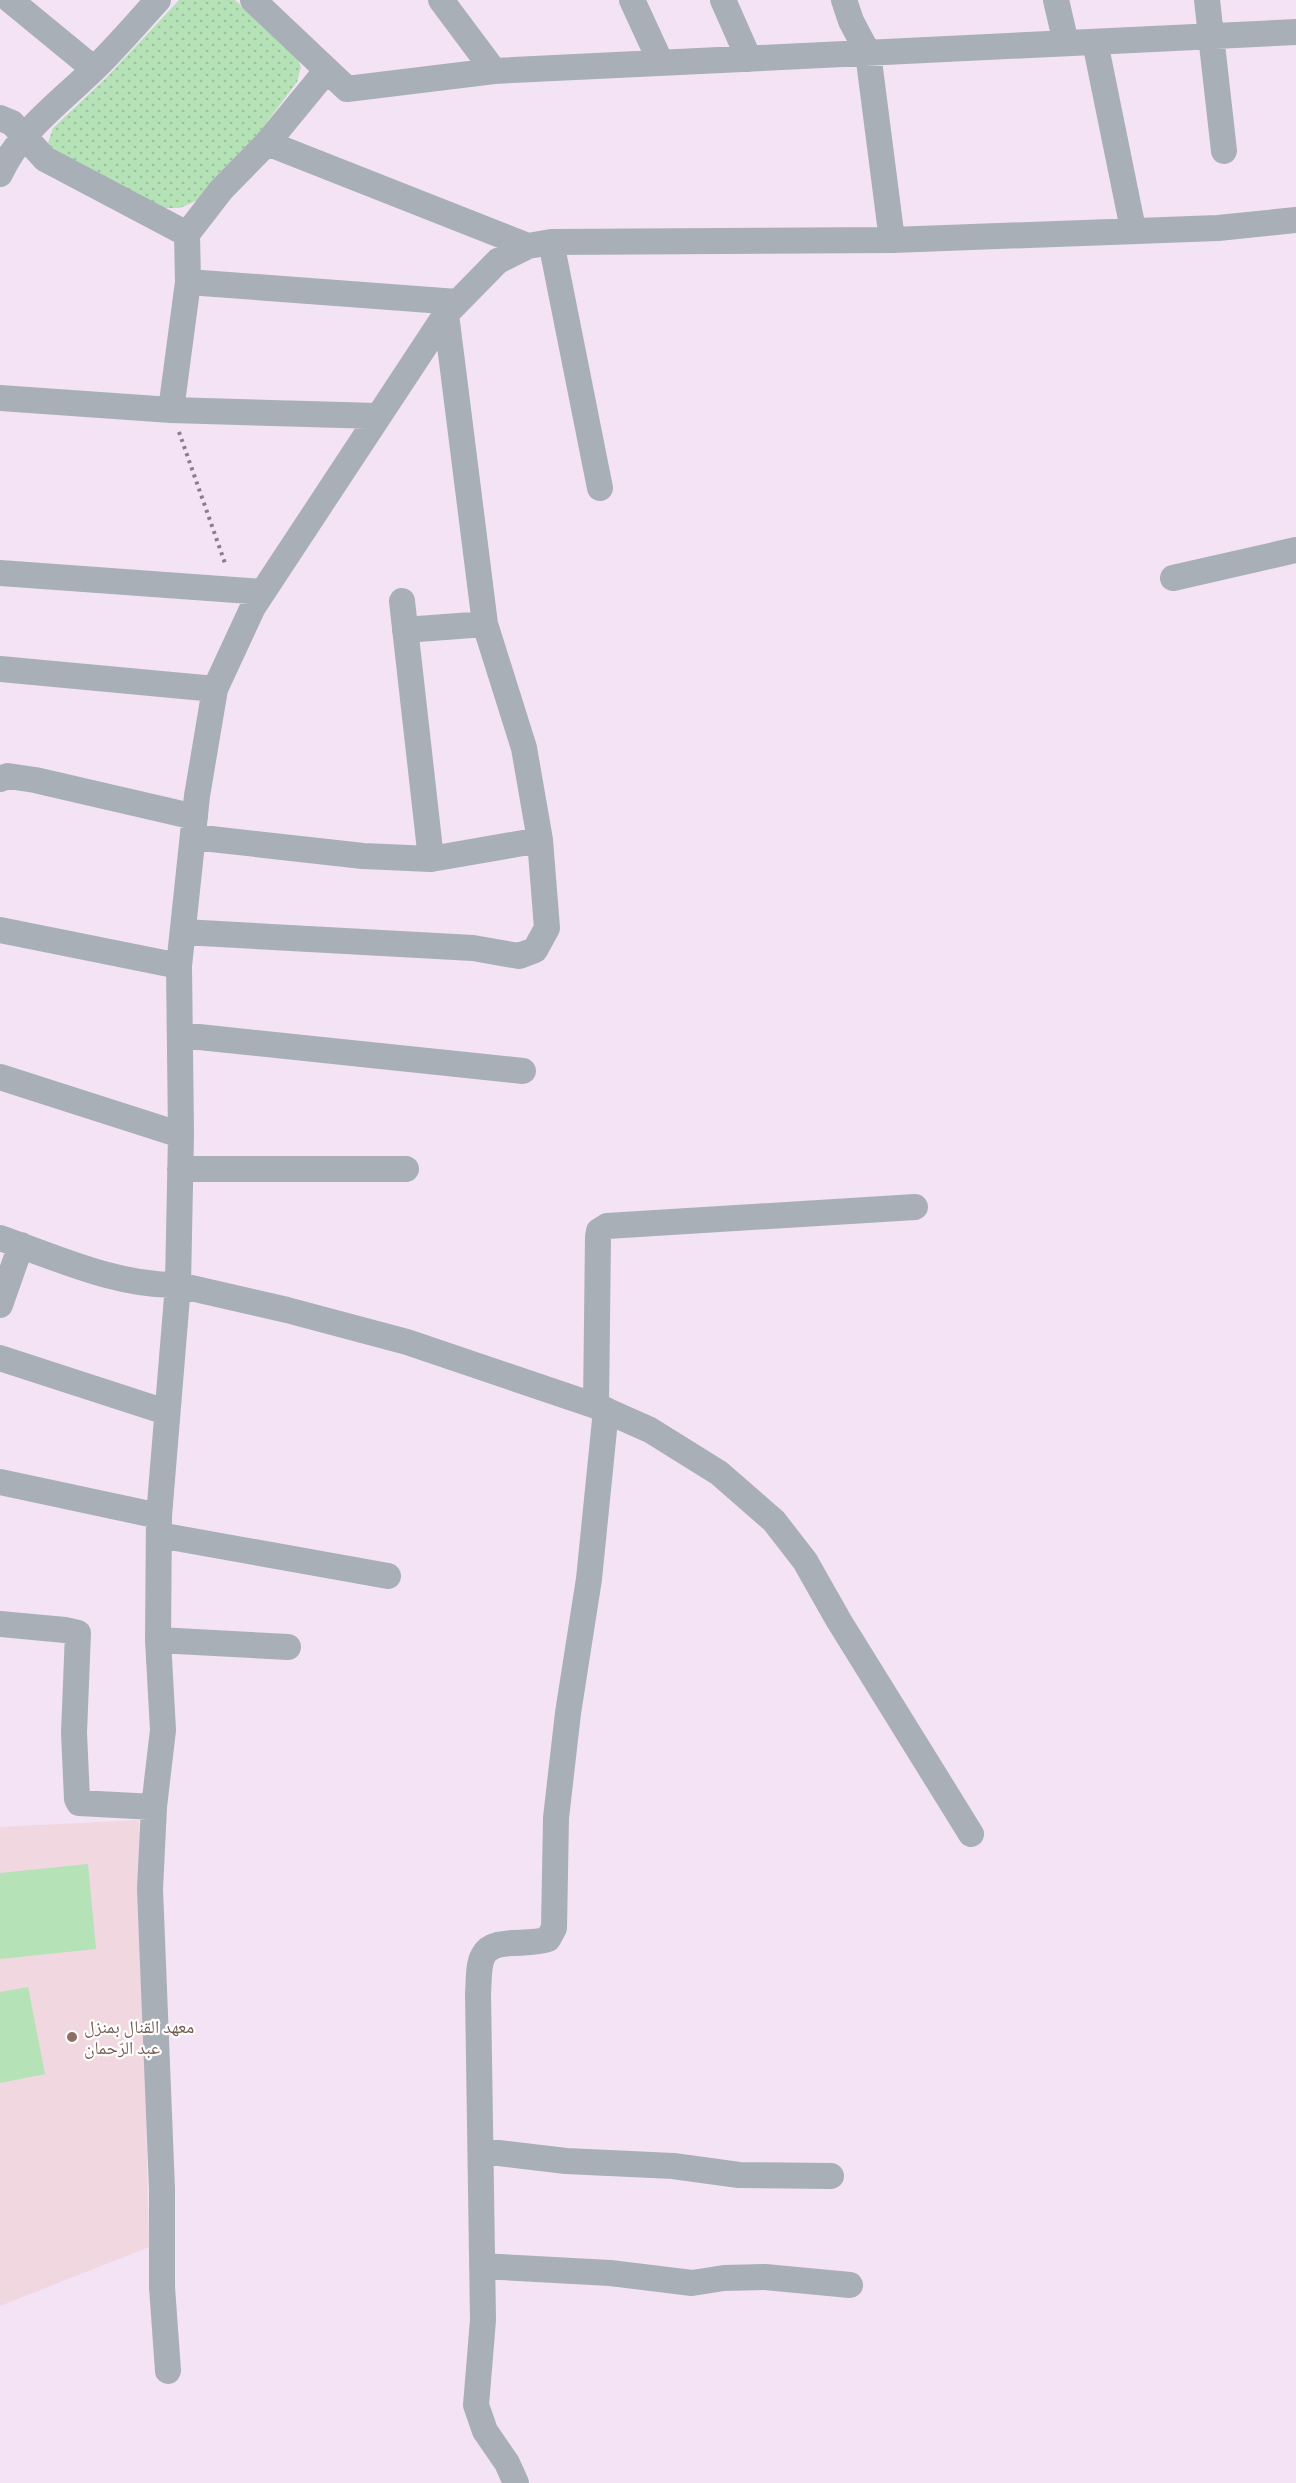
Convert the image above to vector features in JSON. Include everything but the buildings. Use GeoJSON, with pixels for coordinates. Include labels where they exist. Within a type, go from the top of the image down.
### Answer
{"type":"FeatureCollection","features":[{"type":"Feature","properties":{"kind":"street"},"geometry":{"type":"LineString","coordinates":[[10,0],[94,69]]}},
{"type":"Feature","properties":{"kind":"street"},"geometry":{"type":"LineString","coordinates":[[0,174],[8,157],[25,135],[94,69],[158,0]]}},
{"type":"Feature","properties":{"kind":"street"},"geometry":{"type":"LineString","coordinates":[[253,0],[347,89],[494,71],[1296,32]]}},
{"type":"Feature","properties":{"kind":"street"},"geometry":{"type":"LineString","coordinates":[[441,0],[494,71]]}},
{"type":"Feature","properties":{"kind":"street"},"geometry":{"type":"LineString","coordinates":[[632,0],[661,63]]}},
{"type":"Feature","properties":{"kind":"street"},"geometry":{"type":"LineString","coordinates":[[723,0],[749,59]]}},
{"type":"Feature","properties":{"kind":"street"},"geometry":{"type":"LineString","coordinates":[[844,0],[851,21],[868,53],[892,240]]}},
{"type":"Feature","properties":{"kind":"street"},"geometry":{"type":"LineString","coordinates":[[1056,0],[1066,44]]}},
{"type":"Feature","properties":{"kind":"street"},"geometry":{"type":"LineString","coordinates":[[1207,0],[1224,151]]}},
{"type":"Feature","properties":{"kind":"street"},"geometry":{"type":"LineString","coordinates":[[1095,42],[1133,229]]}},
{"type":"Feature","properties":{"kind":"street"},"geometry":{"type":"LineString","coordinates":[[171,410],[188,282],[187,234],[221,190],[267,143],[327,70]]}},
{"type":"Feature","properties":{"kind":"street"},"geometry":{"type":"LineString","coordinates":[[0,118],[12,123],[45,159],[187,234]]}},
{"type":"Feature","properties":{"kind":"street"},"geometry":{"type":"LineString","coordinates":[[267,143],[539,244],[892,240],[1133,229],[1218,228],[1296,220]]}},
{"type":"Feature","properties":{"kind":"street"},"geometry":{"type":"LineString","coordinates":[[168,2372],[162,2287],[162,2189],[150,1889],[154,1807],[163,1730],[158,1640],[159,1526],[166,1412],[178,1285],[181,1135],[179,966],[208,722],[215,689],[253,607],[377,416],[451,308],[498,261],[539,244]]}},
{"type":"Feature","properties":{"kind":"street"},"geometry":{"type":"LineString","coordinates":[[539,244],[600,488]]}},
{"type":"Feature","properties":{"kind":"street"},"geometry":{"type":"LineString","coordinates":[[188,282],[451,308]]}},
{"type":"Feature","properties":{"kind":"street"},"geometry":{"type":"LineString","coordinates":[[183,932],[473,948],[519,956],[535,950],[546,928],[540,840],[524,748],[485,624],[451,308]]}},
{"type":"Feature","properties":{"kind":"street"},"geometry":{"type":"LineString","coordinates":[[0,398],[171,410],[377,416]]}},
{"type":"Feature","properties":{"kind":"street"},"geometry":{"type":"LineString","coordinates":[[1173,578],[1296,550]]}},
{"type":"Feature","properties":{"kind":"street"},"geometry":{"type":"LineString","coordinates":[[0,573],[263,592]]}},
{"type":"Feature","properties":{"kind":"street"},"geometry":{"type":"LineString","coordinates":[[402,601],[431,859]]}},
{"type":"Feature","properties":{"kind":"street"},"geometry":{"type":"LineString","coordinates":[[405,630],[485,624]]}},
{"type":"Feature","properties":{"kind":"street"},"geometry":{"type":"LineString","coordinates":[[0,669],[215,689]]}},
{"type":"Feature","properties":{"kind":"street"},"geometry":{"type":"LineString","coordinates":[[0,779],[9,776],[35,780],[194,827],[363,856],[431,859],[540,840]]}},
{"type":"Feature","properties":{"kind":"street"},"geometry":{"type":"LineString","coordinates":[[0,930],[179,966]]}},
{"type":"Feature","properties":{"kind":"street"},"geometry":{"type":"LineString","coordinates":[[180,1035],[523,1071]]}},
{"type":"Feature","properties":{"kind":"street"},"geometry":{"type":"LineString","coordinates":[[0,1077],[181,1135]]}},
{"type":"Feature","properties":{"kind":"street"},"geometry":{"type":"LineString","coordinates":[[180,1169],[406,1170]]}},
{"type":"Feature","properties":{"kind":"street"},"geometry":{"type":"LineString","coordinates":[[516,2483],[507,2463],[484,2431],[477,2405],[483,2320],[478,2004],[482,1957],[487,1950],[499,1943],[536,1944],[548,1939],[554,1928],[556,1818],[568,1713],[589,1579],[601,1408],[598,1237],[602,1228],[639,1224],[915,1207]]}},
{"type":"Feature","properties":{"kind":"street"},"geometry":{"type":"LineString","coordinates":[[0,1305],[10,1242],[109,1275],[152,1286],[178,1285],[286,1310],[407,1342],[601,1408],[650,1430],[702,1461],[746,1495],[774,1521],[805,1561],[839,1621],[971,1834]]}},
{"type":"Feature","properties":{"kind":"street"},"geometry":{"type":"LineString","coordinates":[[0,1359],[166,1412]]}},
{"type":"Feature","properties":{"kind":"street"},"geometry":{"type":"LineString","coordinates":[[0,1482],[159,1526],[388,1576]]}},
{"type":"Feature","properties":{"kind":"street"},"geometry":{"type":"LineString","coordinates":[[0,1624],[65,1629],[78,1634],[74,1733],[79,1803],[154,1807]]}},
{"type":"Feature","properties":{"kind":"street"},"geometry":{"type":"LineString","coordinates":[[158,1640],[288,1647]]}},
{"type":"Feature","properties":{"kind":"street"},"geometry":{"type":"LineString","coordinates":[[482,2151],[566,2161],[673,2166],[739,2175],[831,2176]]}},
{"type":"Feature","properties":{"kind":"street"},"geometry":{"type":"LineString","coordinates":[[482,2266],[610,2273],[692,2283],[724,2278],[765,2277],[850,2284]]}},
{"type":"Feature","properties":{"kind":"path"},"geometry":{"type":"LineString","coordinates":[[171,410],[234,590]]}},
{"type":"Feature","properties":{"kind":"shaded area","name":"معهد القنال بمنزل عبد الرّحمان"},"geometry":{"type":"Polygon","coordinates":[[[139,1820],[149,2247],[0,2306],[0,1827],[139,1820]]]}},
{"type":"Feature","properties":{"kind":"green space"},"geometry":{"type":"Polygon","coordinates":[[[179,0],[235,0],[297,58],[301,67],[297,82],[258,134],[198,200],[180,208],[161,208],[52,150],[48,143],[53,128],[107,77],[179,0]]]}},
{"type":"Feature","properties":{"kind":"green space"},"geometry":{"type":"Polygon","coordinates":[[[88,1864],[96,1949],[0,1959],[0,1873],[88,1864]]]}},
{"type":"Feature","properties":{"kind":"green space"},"geometry":{"type":"Polygon","coordinates":[[[28,1987],[45,2074],[0,2083],[0,1992],[28,1987]]]}},
{"type":"Feature","properties":{"kind":"place","name":"معهد القنال بمنزل عبد الرّحمان"},"geometry":{"type":"Point","coordinates":[72,2037]}}]}
